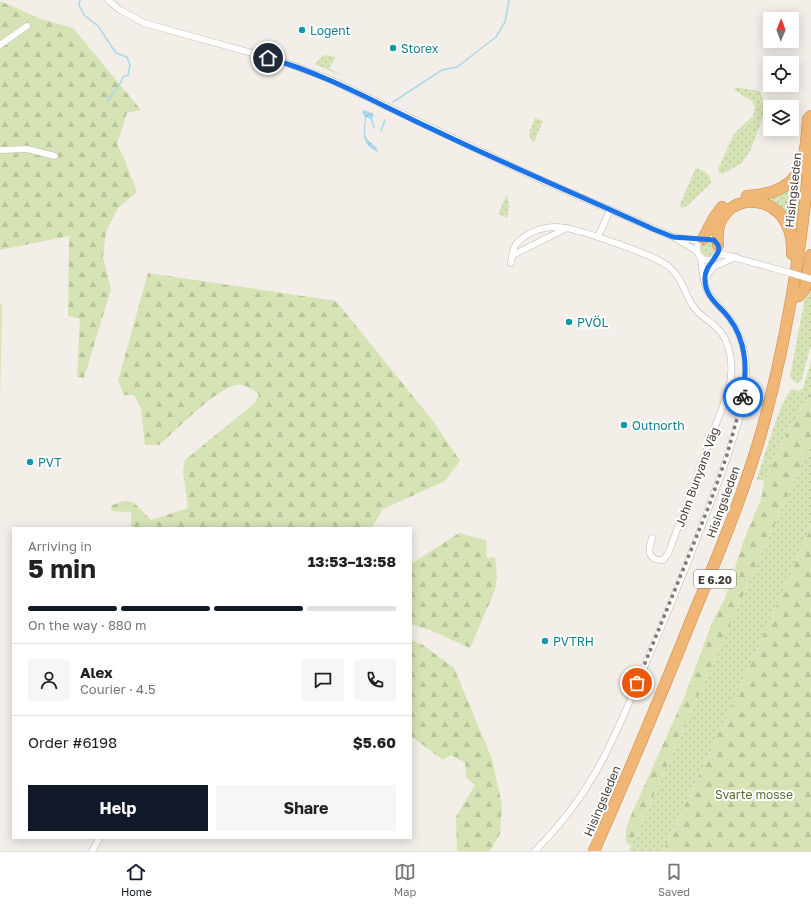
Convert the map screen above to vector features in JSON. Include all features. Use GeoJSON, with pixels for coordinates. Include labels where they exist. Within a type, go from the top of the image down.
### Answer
{"type":"FeatureCollection","features":[{"type":"Feature","properties":{"kind":"highway"},"geometry":{"type":"LineString","coordinates":[[702,240],[716,215],[728,202],[742,197],[772,193],[781,189],[793,178],[804,158],[808,119],[811,116]]}},
{"type":"Feature","properties":{"kind":"highway","name":"Hisingsleden"},"geometry":{"type":"LineString","coordinates":[[594,851],[659,699],[739,499],[766,416],[786,329],[802,231],[811,143]]}},
{"type":"Feature","properties":{"kind":"highway"},"geometry":{"type":"LineString","coordinates":[[717,252],[717,233],[722,217],[735,206],[746,202],[761,203],[771,206],[783,216],[788,225],[793,242],[790,288],[784,321],[786,329]]}},
{"type":"Feature","properties":{"kind":"highway","name":"Hisingsleden"},"geometry":{"type":"LineString","coordinates":[[602,851],[687,649],[750,488],[778,396],[799,296],[811,209]]}},
{"type":"Feature","properties":{"kind":"highway"},"geometry":{"type":"LineString","coordinates":[[799,296],[805,288],[811,255]]}},
{"type":"Feature","properties":{"kind":"street"},"geometry":{"type":"LineString","coordinates":[[108,0],[120,10],[144,23],[307,70],[433,130],[673,237],[707,260],[717,252]]}},
{"type":"Feature","properties":{"kind":"street"},"geometry":{"type":"LineString","coordinates":[[0,45],[27,26]]}},
{"type":"Feature","properties":{"kind":"street"},"geometry":{"type":"LineString","coordinates":[[0,150],[27,149],[55,156]]}},
{"type":"Feature","properties":{"kind":"street"},"geometry":{"type":"LineString","coordinates":[[598,237],[610,210]]}},
{"type":"Feature","properties":{"kind":"street","name":"John Bunyans Väg"},"geometry":{"type":"LineString","coordinates":[[511,263],[514,255],[514,249],[517,244],[533,231],[546,226],[567,228],[598,237],[660,261],[671,268],[681,280],[687,296],[696,310],[722,334],[730,354],[731,379],[728,392],[668,554],[663,560],[654,558],[650,554],[649,548],[652,538]]}},
{"type":"Feature","properties":{"kind":"street"},"geometry":{"type":"LineString","coordinates":[[514,255],[567,228]]}},
{"type":"Feature","properties":{"kind":"street"},"geometry":{"type":"LineString","coordinates":[[673,237],[702,240],[712,239],[717,252]]}},
{"type":"Feature","properties":{"kind":"street"},"geometry":{"type":"LineString","coordinates":[[535,851],[563,821],[579,798],[597,770],[616,732],[696,540],[735,429],[745,385],[746,367],[744,349],[735,326],[709,294],[704,280],[699,254],[698,244],[702,240]]}},
{"type":"Feature","properties":{"kind":"street"},"geometry":{"type":"LineString","coordinates":[[717,252],[811,279]]}},
{"type":"Feature","properties":{"kind":"street"},"geometry":{"type":"LineString","coordinates":[[704,280],[707,269],[717,252]]}},
{"type":"Feature","properties":{"kind":"street"},"geometry":{"type":"LineString","coordinates":[[704,280],[716,265],[736,257]]}},
{"type":"Feature","properties":{"kind":"street"},"geometry":{"type":"LineString","coordinates":[[92,851],[99,839]]}},
{"type":"Feature","properties":{"kind":"green space"},"geometry":{"type":"Polygon","coordinates":[[[0,1],[41,19],[73,28],[141,110],[127,113],[117,144],[137,192],[118,208],[106,232],[103,257],[111,289],[84,378],[77,377],[80,319],[68,316],[69,236],[0,250],[0,1]]]}},
{"type":"Feature","properties":{"kind":"green space"},"geometry":{"type":"Polygon","coordinates":[[[324,55],[336,57],[329,68],[340,75],[315,64],[324,55]]]}},
{"type":"Feature","properties":{"kind":"green space"},"geometry":{"type":"Polygon","coordinates":[[[735,88],[760,91],[763,100],[763,117],[751,149],[742,163],[722,174],[718,169],[734,134],[753,116],[755,107],[752,101],[734,90],[735,88]]]}},
{"type":"Feature","properties":{"kind":"green space"},"geometry":{"type":"Polygon","coordinates":[[[535,118],[543,121],[534,142],[531,140],[530,134],[535,118]]]}},
{"type":"Feature","properties":{"kind":"green space"},"geometry":{"type":"Polygon","coordinates":[[[805,163],[797,248],[765,200],[786,191],[794,183],[805,163]]]}},
{"type":"Feature","properties":{"kind":"green space"},"geometry":{"type":"Polygon","coordinates":[[[696,168],[704,171],[710,177],[711,183],[687,206],[681,208],[680,204],[696,168]]]}},
{"type":"Feature","properties":{"kind":"green space"},"geometry":{"type":"Polygon","coordinates":[[[507,194],[509,204],[508,218],[498,214],[507,194]]]}},
{"type":"Feature","properties":{"kind":"green space"},"geometry":{"type":"Polygon","coordinates":[[[708,242],[713,244],[715,249],[713,254],[708,256],[703,254],[701,249],[703,244],[708,242]]]}},
{"type":"Feature","properties":{"kind":"green space"},"geometry":{"type":"Polygon","coordinates":[[[148,273],[336,301],[433,421],[460,461],[445,481],[383,509],[373,527],[131,527],[131,512],[112,511],[111,506],[125,501],[130,501],[138,506],[151,520],[188,508],[183,472],[185,460],[255,403],[259,394],[243,385],[237,385],[229,388],[208,401],[159,445],[145,445],[141,408],[134,395],[124,395],[118,381],[148,273]]]}},
{"type":"Feature","properties":{"kind":"green space"},"geometry":{"type":"Polygon","coordinates":[[[808,282],[811,283],[811,345],[801,381],[796,383],[790,377],[808,282]]]}},
{"type":"Feature","properties":{"kind":"green space"},"geometry":{"type":"Polygon","coordinates":[[[0,303],[2,307],[0,404],[0,303]]]}},
{"type":"Feature","properties":{"kind":"green space"},"geometry":{"type":"Polygon","coordinates":[[[811,361],[811,390],[781,444],[764,481],[757,479],[783,403],[792,389],[799,391],[803,388],[811,361]]]}},
{"type":"Feature","properties":{"kind":"green space"},"geometry":{"type":"Polygon","coordinates":[[[811,390],[811,444],[631,846],[626,842],[626,829],[632,813],[684,698],[712,623],[725,598],[744,540],[761,499],[764,481],[781,444],[811,390]]]}},
{"type":"Feature","properties":{"kind":"green space"},"geometry":{"type":"Polygon","coordinates":[[[811,444],[811,527],[735,699],[663,851],[629,851],[811,444]]]}},
{"type":"Feature","properties":{"kind":"green space","name":"Svarte mosse"},"geometry":{"type":"Polygon","coordinates":[[[811,527],[811,851],[663,851],[735,699],[811,527]]]}},
{"type":"Feature","properties":{"kind":"green space"},"geometry":{"type":"Polygon","coordinates":[[[459,533],[486,540],[487,558],[495,557],[497,577],[495,590],[470,648],[430,630],[412,624],[412,563],[459,533]]]}},
{"type":"Feature","properties":{"kind":"green space"},"geometry":{"type":"Polygon","coordinates":[[[412,640],[423,645],[454,668],[492,759],[502,805],[500,834],[490,851],[457,851],[456,817],[475,785],[466,778],[465,763],[451,755],[443,760],[412,737],[412,640]]]}},
{"type":"Feature","properties":{"kind":"water"},"geometry":{"type":"Polygon","coordinates":[[[364,110],[374,114],[372,120],[366,117],[365,133],[367,139],[377,148],[378,152],[368,145],[364,138],[365,117],[362,112],[364,110]]]}},
{"type":"Feature","properties":{"kind":"waterway"},"geometry":{"type":"LineString","coordinates":[[80,0],[79,5],[84,15],[98,26],[116,53],[127,57],[130,65],[128,75],[123,77],[107,102]]}},
{"type":"Feature","properties":{"kind":"waterway"},"geometry":{"type":"LineString","coordinates":[[393,102],[442,70],[457,67],[496,37],[505,22],[509,0]]}},
{"type":"Feature","properties":{"kind":"waterway"},"geometry":{"type":"LineString","coordinates":[[372,120],[374,128]]}},
{"type":"Feature","properties":{"kind":"waterway"},"geometry":{"type":"LineString","coordinates":[[381,131],[385,120]]}},
{"type":"Feature","properties":{"kind":"way so far"},"geometry":{"type":"LineString","coordinates":[[637,683],[683,574],[709,506],[738,420],[743,397]]}},
{"type":"Feature","properties":{"kind":"place","name":"Logent"},"geometry":{"type":"Point","coordinates":[302,30]}},
{"type":"Feature","properties":{"kind":"place","name":"Storex"},"geometry":{"type":"Point","coordinates":[393,48]}},
{"type":"Feature","properties":{"kind":"place","name":"PVÖL"},"geometry":{"type":"Point","coordinates":[569,322]}},
{"type":"Feature","properties":{"kind":"place","name":"Outnorth"},"geometry":{"type":"Point","coordinates":[624,425]}},
{"type":"Feature","properties":{"kind":"place","name":"PVT"},"geometry":{"type":"Point","coordinates":[30,462]}},
{"type":"Feature","properties":{"kind":"place","name":"PVTRH"},"geometry":{"type":"Point","coordinates":[545,641]}},
{"type":"Feature","properties":{"kind":"route"},"geometry":{"type":"LineString","coordinates":[[268,58],[281,61],[329,79],[433,130],[653,229],[673,237],[676,236],[701,240],[708,238],[716,241],[719,250],[709,264],[704,280],[713,301],[730,318],[742,342],[746,367],[743,397]]}}]}
